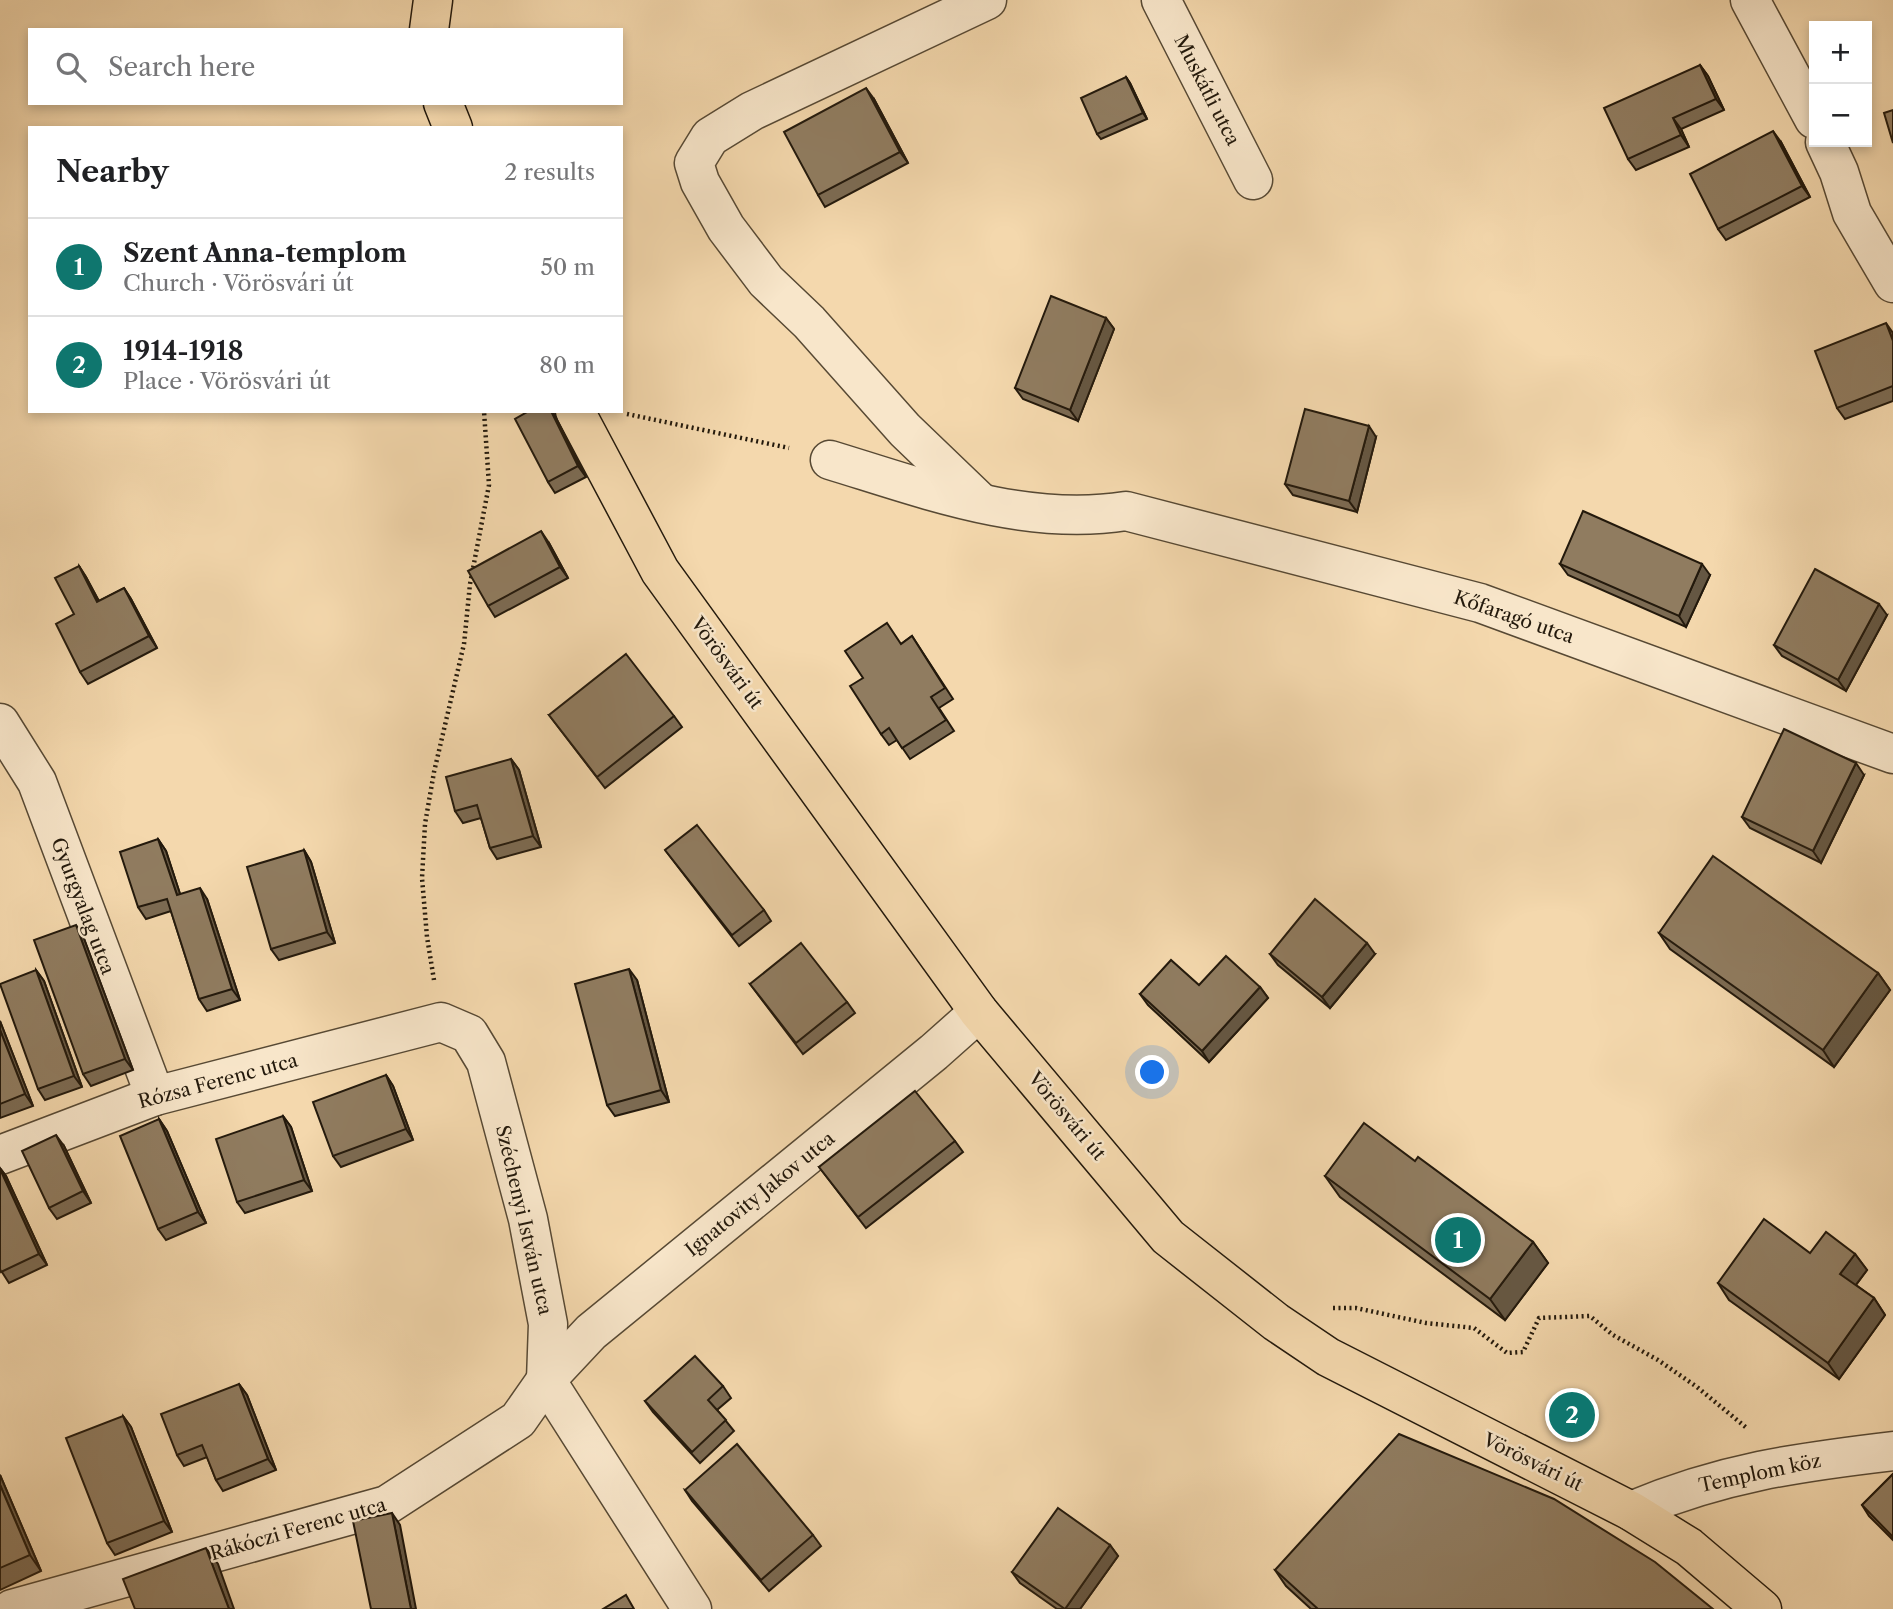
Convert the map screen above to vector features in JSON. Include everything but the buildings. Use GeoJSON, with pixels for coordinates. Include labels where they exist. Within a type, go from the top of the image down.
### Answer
{"type":"FeatureCollection","features":[{"type":"Feature","properties":{"kind":"main road"},"geometry":{"type":"LineString","coordinates":[[429,28],[433,0]]}},
{"type":"Feature","properties":{"kind":"main road"},"geometry":{"type":"LineString","coordinates":[[444,105],[452,126]]}},
{"type":"Feature","properties":{"kind":"main road","name":"Vörösvári út"},"geometry":{"type":"LineString","coordinates":[[576,413],[660,571],[979,1012],[1168,1237],[1276,1322],[1328,1357],[1388,1390],[1631,1511],[1689,1547],[1762,1609]]}},
{"type":"Feature","properties":{"kind":"street"},"geometry":{"type":"LineString","coordinates":[[980,502],[905,430],[809,322],[766,281],[726,228],[700,182],[694,163],[710,137],[752,111],[987,0]]}},
{"type":"Feature","properties":{"kind":"street","name":"Muskátli utca"},"geometry":{"type":"LineString","coordinates":[[1161,0],[1253,180]]}},
{"type":"Feature","properties":{"kind":"street"},"geometry":{"type":"LineString","coordinates":[[1750,0],[1809,111]]}},
{"type":"Feature","properties":{"kind":"street"},"geometry":{"type":"LineString","coordinates":[[1827,147],[1839,172],[1852,213],[1893,283]]}},
{"type":"Feature","properties":{"kind":"street"},"geometry":{"type":"LineString","coordinates":[[830,460],[921,490],[980,502]]}},
{"type":"Feature","properties":{"kind":"street","name":"Kőfaragó utca"},"geometry":{"type":"LineString","coordinates":[[980,502],[1048,515],[1099,516],[1126,511],[1480,603],[1890,746]]}},
{"type":"Feature","properties":{"kind":"street","name":"Gyurgyalag utca"},"geometry":{"type":"LineString","coordinates":[[0,723],[37,782],[155,1096]]}},
{"type":"Feature","properties":{"kind":"street","name":"Ignatovity Jakov utca"},"geometry":{"type":"LineString","coordinates":[[546,1380],[591,1332],[934,1052],[979,1012]]}},
{"type":"Feature","properties":{"kind":"street","name":"Rózsa Ferenc utca"},"geometry":{"type":"LineString","coordinates":[[0,1155],[155,1096],[441,1022]]}},
{"type":"Feature","properties":{"kind":"street","name":"Széchenyi István utca"},"geometry":{"type":"LineString","coordinates":[[441,1022],[469,1034],[486,1062],[528,1219],[548,1324],[546,1380]]}},
{"type":"Feature","properties":{"kind":"street"},"geometry":{"type":"LineString","coordinates":[[546,1380],[692,1609]]}},
{"type":"Feature","properties":{"kind":"street","name":"Rákóczi Ferenc utca"},"geometry":{"type":"LineString","coordinates":[[12,1609],[387,1505],[518,1420],[546,1380]]}},
{"type":"Feature","properties":{"kind":"street","name":"Templom köz"},"geometry":{"type":"LineString","coordinates":[[1631,1511],[1684,1489],[1789,1463],[1893,1451]]}},
{"type":"Feature","properties":{"kind":"path"},"geometry":{"type":"LineString","coordinates":[[441,1022],[427,937],[422,878],[425,824],[433,772],[464,644],[470,584],[489,485],[484,413]]}},
{"type":"Feature","properties":{"kind":"path"},"geometry":{"type":"LineString","coordinates":[[619,413],[738,436],[830,460]]}},
{"type":"Feature","properties":{"kind":"path"},"geometry":{"type":"LineString","coordinates":[[1276,1322],[1320,1308],[1356,1308],[1426,1323],[1474,1328],[1498,1348],[1515,1353],[1523,1352],[1539,1318],[1590,1316],[1613,1335],[1658,1360],[1697,1387],[1789,1463]]}},
{"type":"Feature","properties":{"kind":"place","name":"Szent Anna-templom"},"geometry":{"type":"Point","coordinates":[1458,1240]}},
{"type":"Feature","properties":{"kind":"place","name":"1914-1918"},"geometry":{"type":"Point","coordinates":[1572,1415]}}]}
